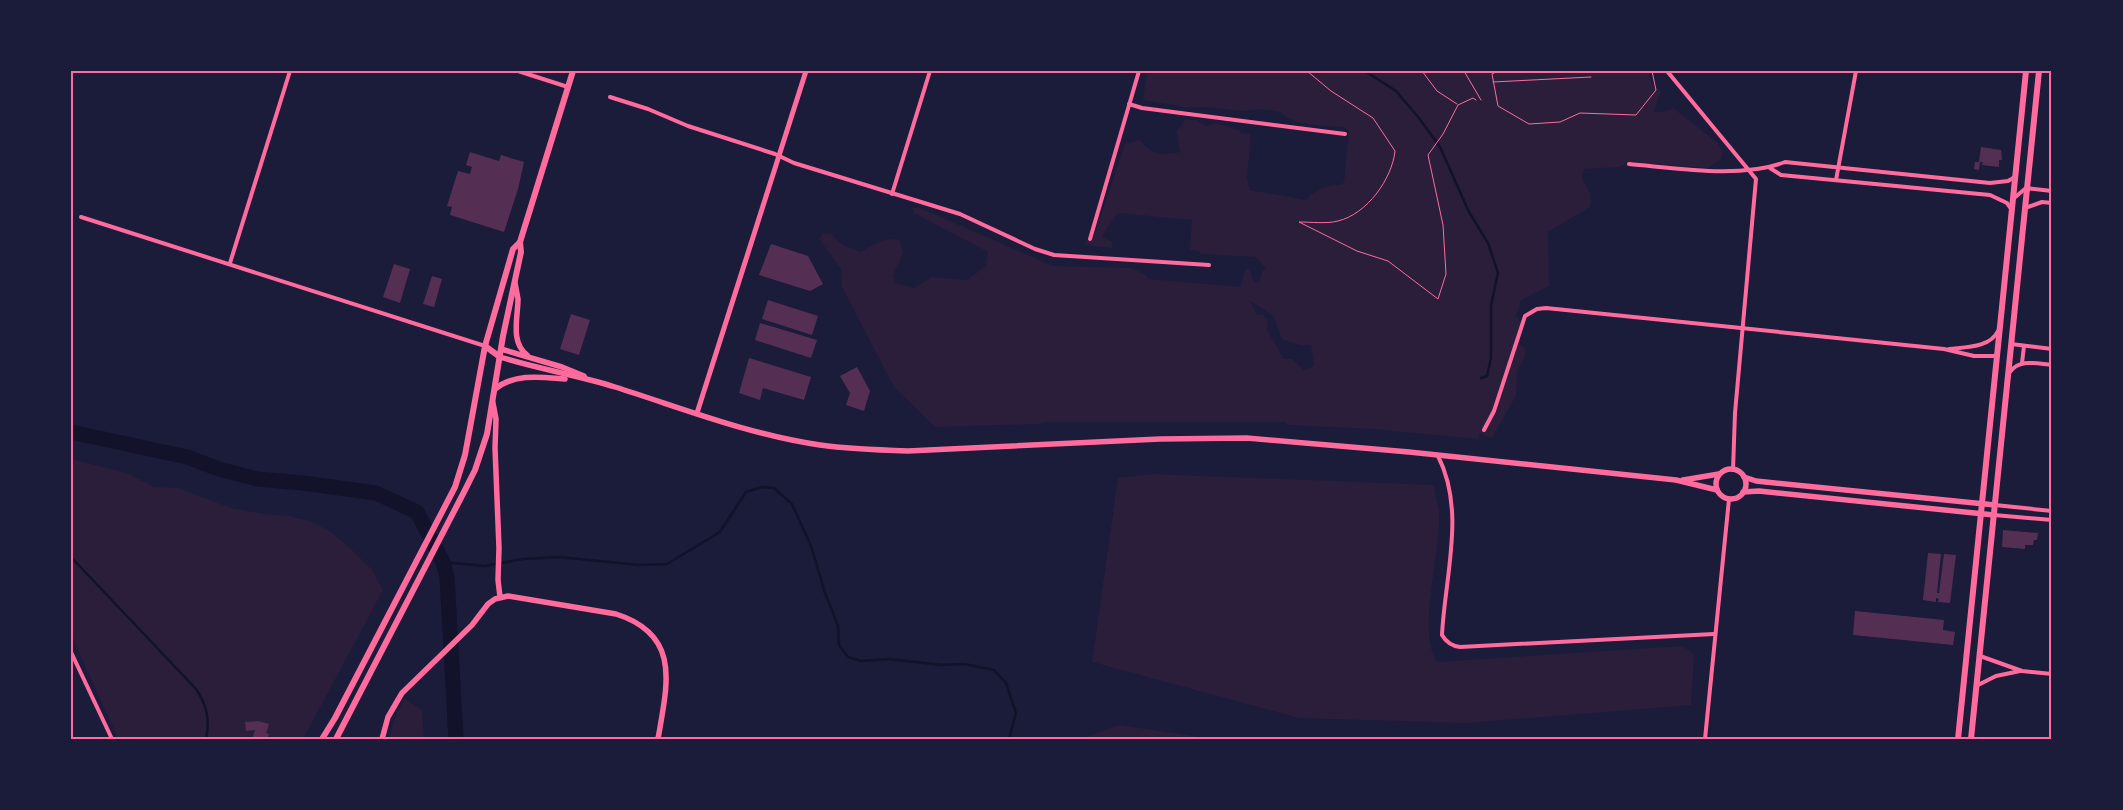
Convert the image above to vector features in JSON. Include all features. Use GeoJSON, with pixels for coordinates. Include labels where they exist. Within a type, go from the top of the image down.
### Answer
{"type":"FeatureCollection","features":[{"type":"Feature","properties":{"kind":"main road"},"geometry":{"type":"LineString","coordinates":[[336,739],[464,492],[484,444],[521,252],[520,242],[573,71]]}},
{"type":"Feature","properties":{"kind":"main road"},"geometry":{"type":"LineString","coordinates":[[1958,739],[2026,71]]}},
{"type":"Feature","properties":{"kind":"main road"},"geometry":{"type":"LineString","coordinates":[[1971,739],[2039,71]]}},
{"type":"Feature","properties":{"kind":"main road"},"geometry":{"type":"LineString","coordinates":[[322,739],[335,718],[455,487],[465,455],[485,346],[514,249],[520,242]]}},
{"type":"Feature","properties":{"kind":"main road"},"geometry":{"type":"LineString","coordinates":[[514,281],[518,299],[516,318],[518,343],[523,352],[531,358]]}},
{"type":"Feature","properties":{"kind":"main road"},"geometry":{"type":"LineString","coordinates":[[1997,356],[2011,344]]}},
{"type":"Feature","properties":{"kind":"main road"},"geometry":{"type":"LineString","coordinates":[[485,346],[502,349],[562,367],[595,381],[698,413],[778,436],[819,445],[863,450],[908,451],[1204,438],[1280,440],[1676,480],[1717,490]]}},
{"type":"Feature","properties":{"kind":"main road"},"geometry":{"type":"LineString","coordinates":[[485,346],[500,357],[559,374],[595,381]]}},
{"type":"Feature","properties":{"kind":"main road"},"geometry":{"type":"LineString","coordinates":[[495,389],[509,380],[530,377],[595,381]]}},
{"type":"Feature","properties":{"kind":"main road"},"geometry":{"type":"LineString","coordinates":[[493,401],[496,419],[495,448],[500,597]]}},
{"type":"Feature","properties":{"kind":"main road"},"geometry":{"type":"LineString","coordinates":[[1676,480],[1698,479],[1719,474],[1723,471],[1733,470],[1739,472],[1744,477],[1756,481],[1995,504]]}},
{"type":"Feature","properties":{"kind":"main road"},"geometry":{"type":"LineString","coordinates":[[1719,474],[1716,482],[1717,490],[1722,496],[1729,499],[1737,498],[1743,492],[1745,485],[1744,477]]}},
{"type":"Feature","properties":{"kind":"main road"},"geometry":{"type":"LineString","coordinates":[[1743,492],[1759,491],[1994,516]]}},
{"type":"Feature","properties":{"kind":"main road"},"geometry":{"type":"LineString","coordinates":[[382,739],[388,718],[402,693],[472,625],[488,604],[500,597],[516,596],[616,614],[631,618],[647,629],[658,642],[665,657],[667,674],[658,739]]}},
{"type":"Feature","properties":{"kind":"street"},"geometry":{"type":"LineString","coordinates":[[230,263],[290,71]]}},
{"type":"Feature","properties":{"kind":"street"},"geometry":{"type":"LineString","coordinates":[[518,71],[568,87]]}},
{"type":"Feature","properties":{"kind":"street"},"geometry":{"type":"LineString","coordinates":[[698,413],[806,71]]}},
{"type":"Feature","properties":{"kind":"street"},"geometry":{"type":"LineString","coordinates":[[892,194],[930,71]]}},
{"type":"Feature","properties":{"kind":"street"},"geometry":{"type":"LineString","coordinates":[[1090,239],[1139,71]]}},
{"type":"Feature","properties":{"kind":"street"},"geometry":{"type":"LineString","coordinates":[[1667,71],[1756,179],[1735,413],[1733,470]]}},
{"type":"Feature","properties":{"kind":"street"},"geometry":{"type":"LineString","coordinates":[[1836,180],[1856,71]]}},
{"type":"Feature","properties":{"kind":"street"},"geometry":{"type":"LineString","coordinates":[[610,98],[780,156],[794,163],[960,214],[1035,249],[1054,255],[1209,265]]}},
{"type":"Feature","properties":{"kind":"street"},"geometry":{"type":"LineString","coordinates":[[1129,104],[1142,108],[1346,134]]}},
{"type":"Feature","properties":{"kind":"street"},"geometry":{"type":"LineString","coordinates":[[1629,164],[1718,172],[1770,168],[1785,162],[1990,184],[2008,181],[2015,177]]}},
{"type":"Feature","properties":{"kind":"street"},"geometry":{"type":"LineString","coordinates":[[1770,168],[1781,174],[1990,195],[2008,203],[2012,210]]}},
{"type":"Feature","properties":{"kind":"street"},"geometry":{"type":"LineString","coordinates":[[2013,199],[2026,188],[2052,191]]}},
{"type":"Feature","properties":{"kind":"street"},"geometry":{"type":"LineString","coordinates":[[2024,209],[2042,202],[2052,203]]}},
{"type":"Feature","properties":{"kind":"street"},"geometry":{"type":"LineString","coordinates":[[81,217],[230,263],[485,346]]}},
{"type":"Feature","properties":{"kind":"street"},"geometry":{"type":"LineString","coordinates":[[1484,430],[1494,412],[1525,316],[1537,309],[1546,308],[1944,349],[1974,356],[1997,356]]}},
{"type":"Feature","properties":{"kind":"street"},"geometry":{"type":"LineString","coordinates":[[1944,349],[1988,342],[1994,338],[2000,326]]}},
{"type":"Feature","properties":{"kind":"street"},"geometry":{"type":"LineString","coordinates":[[2011,344],[2052,349]]}},
{"type":"Feature","properties":{"kind":"street"},"geometry":{"type":"LineString","coordinates":[[2022,363],[2024,346]]}},
{"type":"Feature","properties":{"kind":"street"},"geometry":{"type":"LineString","coordinates":[[2009,374],[2014,366],[2022,363],[2052,365]]}},
{"type":"Feature","properties":{"kind":"street"},"geometry":{"type":"LineString","coordinates":[[1438,456],[1448,480],[1453,510],[1442,634],[1454,646],[1714,634]]}},
{"type":"Feature","properties":{"kind":"street"},"geometry":{"type":"LineString","coordinates":[[1705,739],[1729,499]]}},
{"type":"Feature","properties":{"kind":"street"},"geometry":{"type":"LineString","coordinates":[[1995,504],[2052,511]]}},
{"type":"Feature","properties":{"kind":"street"},"geometry":{"type":"LineString","coordinates":[[1994,516],[2052,520]]}},
{"type":"Feature","properties":{"kind":"street"},"geometry":{"type":"LineString","coordinates":[[71,652],[112,739]]}},
{"type":"Feature","properties":{"kind":"street"},"geometry":{"type":"LineString","coordinates":[[1980,656],[2022,670],[2052,674]]}},
{"type":"Feature","properties":{"kind":"street"},"geometry":{"type":"LineString","coordinates":[[1976,686],[1996,676],[2022,670]]}},
{"type":"Feature","properties":{"kind":"path"},"geometry":{"type":"LineString","coordinates":[[1307,71],[1331,91],[1373,118],[1395,151],[1391,168],[1374,197],[1350,216],[1337,222],[1299,222],[1357,251],[1388,261],[1438,299],[1446,274],[1443,225],[1428,155],[1443,134],[1458,105],[1473,98],[1476,100]]}},
{"type":"Feature","properties":{"kind":"path"},"geometry":{"type":"LineString","coordinates":[[1422,71],[1437,91],[1458,105]]}},
{"type":"Feature","properties":{"kind":"path"},"geometry":{"type":"LineString","coordinates":[[1464,71],[1481,100]]}},
{"type":"Feature","properties":{"kind":"path"},"geometry":{"type":"LineString","coordinates":[[1498,71],[1492,73],[1498,106],[1529,124],[1560,122],[1580,113],[1636,115],[1656,90],[1652,71]]}},
{"type":"Feature","properties":{"kind":"path"},"geometry":{"type":"LineString","coordinates":[[1493,82],[1591,77]]}},
{"type":"Feature","properties":{"kind":"shaded area"},"geometry":{"type":"Polygon","coordinates":[[[1147,71],[1648,71],[1652,83],[1661,92],[1654,111],[1663,112],[1673,108],[1718,143],[1723,152],[1721,159],[1708,168],[1630,162],[1620,167],[1584,169],[1582,178],[1591,195],[1590,207],[1548,232],[1549,286],[1521,300],[1516,316],[1521,322],[1520,345],[1525,348],[1525,357],[1517,371],[1516,396],[1492,438],[1480,434],[1478,439],[1373,429],[1287,425],[1286,422],[1045,422],[1039,424],[935,427],[894,387],[842,287],[841,269],[819,239],[822,234],[831,234],[843,245],[860,252],[885,240],[900,240],[903,253],[893,276],[896,283],[914,288],[932,277],[967,280],[986,266],[988,252],[914,213],[913,208],[920,208],[1053,266],[1132,268],[1146,275],[1149,279],[1241,287],[1245,269],[1249,269],[1254,282],[1259,283],[1262,271],[1266,269],[1256,257],[1201,254],[1199,251],[1190,250],[1192,220],[1118,213],[1102,236],[1112,242],[1112,248],[1084,245],[1087,240],[1093,238],[1125,144],[1139,140],[1157,154],[1180,152],[1177,131],[1185,120],[1196,120],[1207,126],[1215,123],[1239,130],[1241,133],[1251,134],[1247,179],[1250,190],[1306,200],[1317,190],[1327,186],[1341,185],[1344,182],[1349,131],[1344,127],[1301,123],[1286,117],[1281,112],[1262,109],[1241,111],[1206,107],[1186,108],[1143,100],[1147,71]],[[1249,300],[1257,315],[1262,314],[1268,320],[1267,330],[1284,359],[1292,359],[1304,370],[1314,366],[1311,345],[1299,345],[1282,339],[1273,316],[1249,300]]]}},
{"type":"Feature","properties":{"kind":"shaded area"},"geometry":{"type":"Polygon","coordinates":[[[71,459],[127,473],[154,487],[178,488],[231,508],[289,516],[310,521],[331,532],[372,570],[383,590],[303,739],[118,739],[71,634],[71,459]]]}},
{"type":"Feature","properties":{"kind":"shaded area"},"geometry":{"type":"Polygon","coordinates":[[[1152,474],[1434,485],[1439,512],[1439,528],[1431,590],[1429,631],[1431,648],[1437,662],[1682,646],[1692,652],[1694,658],[1691,705],[1467,723],[1299,718],[1092,662],[1118,478],[1152,474]]]}},
{"type":"Feature","properties":{"kind":"shaded area"},"geometry":{"type":"Polygon","coordinates":[[[405,699],[422,710],[424,739],[389,739],[396,714],[405,699]]]}},
{"type":"Feature","properties":{"kind":"shaded area"},"geometry":{"type":"Polygon","coordinates":[[[1119,725],[1200,737],[1200,739],[1036,739],[1087,737],[1119,725]]]}},
{"type":"Feature","properties":{"kind":"building"},"geometry":{"type":"Polygon","coordinates":[[[1981,147],[2001,150],[2002,160],[1999,160],[1999,167],[1982,165],[1983,162],[1980,162],[1979,170],[1974,169],[1975,162],[1979,162],[1981,147]]]}},
{"type":"Feature","properties":{"kind":"building"},"geometry":{"type":"Polygon","coordinates":[[[470,152],[499,161],[501,155],[524,162],[518,189],[504,232],[450,215],[452,207],[447,206],[458,171],[470,174],[472,167],[466,165],[470,152]]]}},
{"type":"Feature","properties":{"kind":"building"},"geometry":{"type":"Polygon","coordinates":[[[771,244],[808,256],[823,284],[810,291],[759,275],[771,244]]]}},
{"type":"Feature","properties":{"kind":"building"},"geometry":{"type":"Polygon","coordinates":[[[394,264],[410,269],[400,303],[383,297],[394,264]]]}},
{"type":"Feature","properties":{"kind":"building"},"geometry":{"type":"Polygon","coordinates":[[[432,276],[442,279],[434,307],[423,304],[432,276]]]}},
{"type":"Feature","properties":{"kind":"building"},"geometry":{"type":"Polygon","coordinates":[[[768,300],[818,316],[812,335],[762,319],[768,300]]]}},
{"type":"Feature","properties":{"kind":"building"},"geometry":{"type":"Polygon","coordinates":[[[571,314],[590,320],[579,355],[560,349],[571,314]]]}},
{"type":"Feature","properties":{"kind":"building"},"geometry":{"type":"Polygon","coordinates":[[[760,323],[817,340],[811,358],[755,340],[760,323]]]}},
{"type":"Feature","properties":{"kind":"building"},"geometry":{"type":"Polygon","coordinates":[[[749,358],[811,377],[804,400],[763,388],[760,400],[739,393],[749,358]]]}},
{"type":"Feature","properties":{"kind":"building"},"geometry":{"type":"Polygon","coordinates":[[[857,367],[870,391],[864,411],[846,405],[850,393],[840,376],[857,367]]]}},
{"type":"Feature","properties":{"kind":"building"},"geometry":{"type":"Polygon","coordinates":[[[2003,530],[2038,533],[2037,540],[2034,540],[2033,545],[2025,545],[2025,549],[2002,547],[2003,530]]]}},
{"type":"Feature","properties":{"kind":"building"},"geometry":{"type":"Polygon","coordinates":[[[1928,553],[1941,554],[1937,593],[1939,593],[1944,554],[1956,555],[1950,603],[1938,602],[1939,599],[1936,598],[1936,602],[1923,600],[1928,553]]]}},
{"type":"Feature","properties":{"kind":"building"},"geometry":{"type":"Polygon","coordinates":[[[1855,611],[1944,620],[1943,630],[1955,632],[1953,645],[1853,635],[1855,611]]]}},
{"type":"Feature","properties":{"kind":"building"},"geometry":{"type":"Polygon","coordinates":[[[258,721],[269,724],[266,733],[269,734],[267,739],[252,739],[255,730],[246,731],[245,722],[258,721]]]}},
{"type":"Feature","properties":{"kind":"waterway"},"geometry":{"type":"LineString","coordinates":[[1365,71],[1396,91],[1440,147],[1469,212],[1488,243],[1498,273],[1491,305],[1491,358],[1487,376],[1481,378]]}},
{"type":"Feature","properties":{"kind":"waterway"},"geometry":{"type":"LineString","coordinates":[[71,432],[187,457],[219,469],[257,479],[376,493],[417,512],[443,562],[447,577],[456,739]]}},
{"type":"Feature","properties":{"kind":"waterway"},"geometry":{"type":"LineString","coordinates":[[443,562],[485,566],[523,559],[559,557],[639,565],[667,564],[720,532],[746,492],[762,487],[774,488],[792,504],[811,546],[825,593],[838,626],[839,645],[848,657],[861,661],[889,659],[942,665],[964,664],[994,670],[1006,683],[1016,713],[1009,739]]}},
{"type":"Feature","properties":{"kind":"waterway"},"geometry":{"type":"LineString","coordinates":[[71,557],[196,689],[207,713],[206,739]]}}]}
